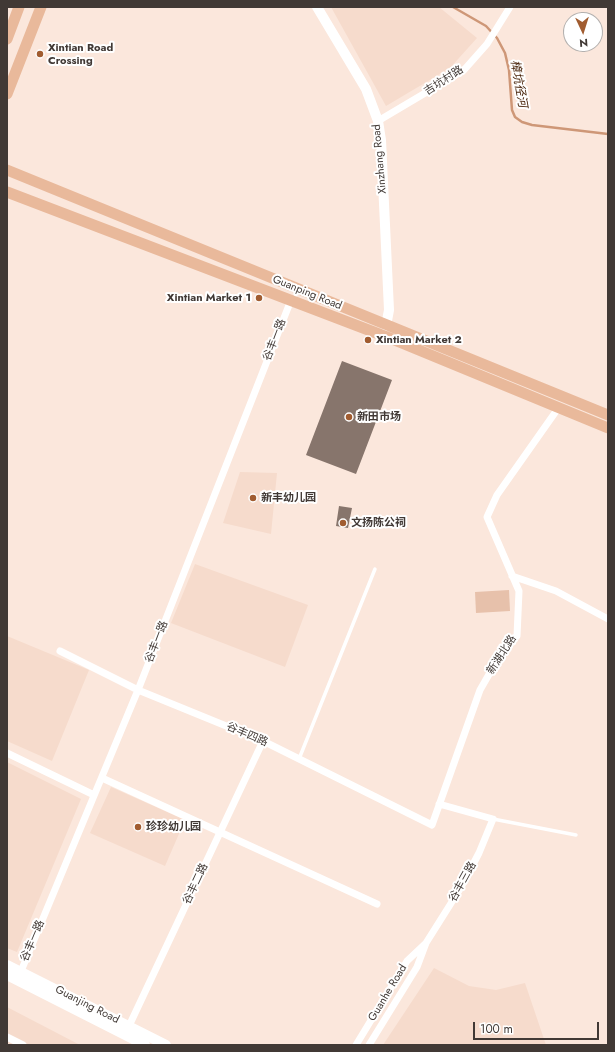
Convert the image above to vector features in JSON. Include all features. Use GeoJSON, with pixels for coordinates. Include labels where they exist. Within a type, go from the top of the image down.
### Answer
{"type":"FeatureCollection","features":[{"type":"Feature","properties":{"kind":"main road"},"geometry":{"type":"LineString","coordinates":[[7,39],[19,7]]}},
{"type":"Feature","properties":{"kind":"main road"},"geometry":{"type":"LineString","coordinates":[[7,94],[40,7]]}},
{"type":"Feature","properties":{"kind":"main road"},"geometry":{"type":"LineString","coordinates":[[7,164],[12,172]]}},
{"type":"Feature","properties":{"kind":"main road","name":"Guanping Road"},"geometry":{"type":"LineString","coordinates":[[12,172],[386,326],[607,412]]}},
{"type":"Feature","properties":{"kind":"main road","name":"Guanping Road"},"geometry":{"type":"LineString","coordinates":[[7,192],[392,339],[608,428]]}},
{"type":"Feature","properties":{"kind":"main road"},"geometry":{"type":"LineString","coordinates":[[7,198],[24,199]]}},
{"type":"Feature","properties":{"kind":"street","name":"Xinzhang Road"},"geometry":{"type":"LineString","coordinates":[[317,7],[366,89],[378,121],[381,140],[389,310],[386,326]]}},
{"type":"Feature","properties":{"kind":"street","name":"吉坑村路"},"geometry":{"type":"LineString","coordinates":[[378,121],[464,70],[487,44],[510,7]]}},
{"type":"Feature","properties":{"kind":"street","name":"谷丰一路"},"geometry":{"type":"LineString","coordinates":[[19,976],[138,690],[291,300]]}},
{"type":"Feature","properties":{"kind":"street","name":"新湖北路"},"geometry":{"type":"LineString","coordinates":[[432,825],[480,690],[503,650],[517,636],[519,591],[486,518],[497,495],[559,407]]}},
{"type":"Feature","properties":{"kind":"street"},"geometry":{"type":"LineString","coordinates":[[512,576],[556,591],[608,619]]}},
{"type":"Feature","properties":{"kind":"street","name":"谷丰四路"},"geometry":{"type":"LineString","coordinates":[[60,651],[138,690],[263,741],[432,825]]}},
{"type":"Feature","properties":{"kind":"street","name":"谷丰二路"},"geometry":{"type":"LineString","coordinates":[[129,1026],[263,741]]}},
{"type":"Feature","properties":{"kind":"street"},"geometry":{"type":"LineString","coordinates":[[7,753],[94,795]]}},
{"type":"Feature","properties":{"kind":"street"},"geometry":{"type":"LineString","coordinates":[[102,778],[377,904]]}},
{"type":"Feature","properties":{"kind":"street"},"geometry":{"type":"LineString","coordinates":[[439,804],[493,819]]}},
{"type":"Feature","properties":{"kind":"street","name":"谷丰三路"},"geometry":{"type":"LineString","coordinates":[[426,943],[460,889],[479,854],[493,819]]}},
{"type":"Feature","properties":{"kind":"street","name":"Guanhe Road"},"geometry":{"type":"LineString","coordinates":[[356,1045],[407,961],[426,943]]}},
{"type":"Feature","properties":{"kind":"street","name":"Guanhe Road"},"geometry":{"type":"LineString","coordinates":[[369,1045],[418,967],[426,943]]}},
{"type":"Feature","properties":{"kind":"street","name":"Guanjing Road"},"geometry":{"type":"LineString","coordinates":[[7,965],[19,976],[145,1045]]}},
{"type":"Feature","properties":{"kind":"street","name":"Guanjing Road"},"geometry":{"type":"LineString","coordinates":[[7,975],[19,976],[129,1026],[166,1045]]}},
{"type":"Feature","properties":{"kind":"street"},"geometry":{"type":"LineString","coordinates":[[7,1037],[23,1045]]}},
{"type":"Feature","properties":{"kind":"lane"},"geometry":{"type":"LineString","coordinates":[[299,759],[376,569]]}},
{"type":"Feature","properties":{"kind":"lane"},"geometry":{"type":"LineString","coordinates":[[493,819],[576,835]]}},
{"type":"Feature","properties":{"kind":"shaded area"},"geometry":{"type":"Polygon","coordinates":[[[331,7],[439,7],[477,38],[450,68],[386,106],[331,7]]]}},
{"type":"Feature","properties":{"kind":"shaded area","name":"新丰幼儿园"},"geometry":{"type":"Polygon","coordinates":[[[240,472],[277,473],[271,534],[223,523],[240,472]]]}},
{"type":"Feature","properties":{"kind":"shaded area"},"geometry":{"type":"Polygon","coordinates":[[[195,564],[308,605],[285,667],[171,623],[195,564]]]}},
{"type":"Feature","properties":{"kind":"shaded area"},"geometry":{"type":"Polygon","coordinates":[[[509,590],[510,611],[476,613],[475,592],[509,590]]]}},
{"type":"Feature","properties":{"kind":"shaded area"},"geometry":{"type":"Polygon","coordinates":[[[7,636],[89,670],[52,761],[7,741],[7,636]]]}},
{"type":"Feature","properties":{"kind":"shaded area"},"geometry":{"type":"Polygon","coordinates":[[[7,762],[81,799],[17,952],[7,948],[7,762]]]}},
{"type":"Feature","properties":{"kind":"shaded area","name":"珍珍幼儿园"},"geometry":{"type":"Polygon","coordinates":[[[111,787],[185,820],[165,866],[90,833],[111,787]]]}},
{"type":"Feature","properties":{"kind":"shaded area"},"geometry":{"type":"Polygon","coordinates":[[[434,968],[469,986],[496,990],[525,983],[546,1045],[383,1045],[434,968]]]}},
{"type":"Feature","properties":{"kind":"shaded area"},"geometry":{"type":"Polygon","coordinates":[[[7,1007],[80,1045],[7,1045],[7,1007]]]}},
{"type":"Feature","properties":{"kind":"building","name":"新田市场"},"geometry":{"type":"Polygon","coordinates":[[[342,361],[392,380],[356,474],[306,455],[342,361]]]}},
{"type":"Feature","properties":{"kind":"building"},"geometry":{"type":"Polygon","coordinates":[[[339,506],[352,508],[348,528],[336,526],[339,506]]]}},
{"type":"Feature","properties":{"kind":"waterway","name":"樟坑径河"},"geometry":{"type":"LineString","coordinates":[[453,7],[486,26],[497,38],[505,53],[509,70],[512,110],[515,117],[522,122],[532,125],[608,134]]}},
{"type":"Feature","properties":{"kind":"place","name":"Xintian Road Crossing"},"geometry":{"type":"Point","coordinates":[40,54]}},
{"type":"Feature","properties":{"kind":"place","name":"Xintian Market 1"},"geometry":{"type":"Point","coordinates":[259,298]}},
{"type":"Feature","properties":{"kind":"place","name":"Xintian Market 2"},"geometry":{"type":"Point","coordinates":[368,340]}},
{"type":"Feature","properties":{"kind":"place","name":"新田市场"},"geometry":{"type":"Point","coordinates":[349,417]}},
{"type":"Feature","properties":{"kind":"place","name":"新丰幼儿园"},"geometry":{"type":"Point","coordinates":[253,498]}},
{"type":"Feature","properties":{"kind":"place","name":"文扬陈公祠"},"geometry":{"type":"Point","coordinates":[343,523]}},
{"type":"Feature","properties":{"kind":"place","name":"珍珍幼儿园"},"geometry":{"type":"Point","coordinates":[138,827]}}]}
